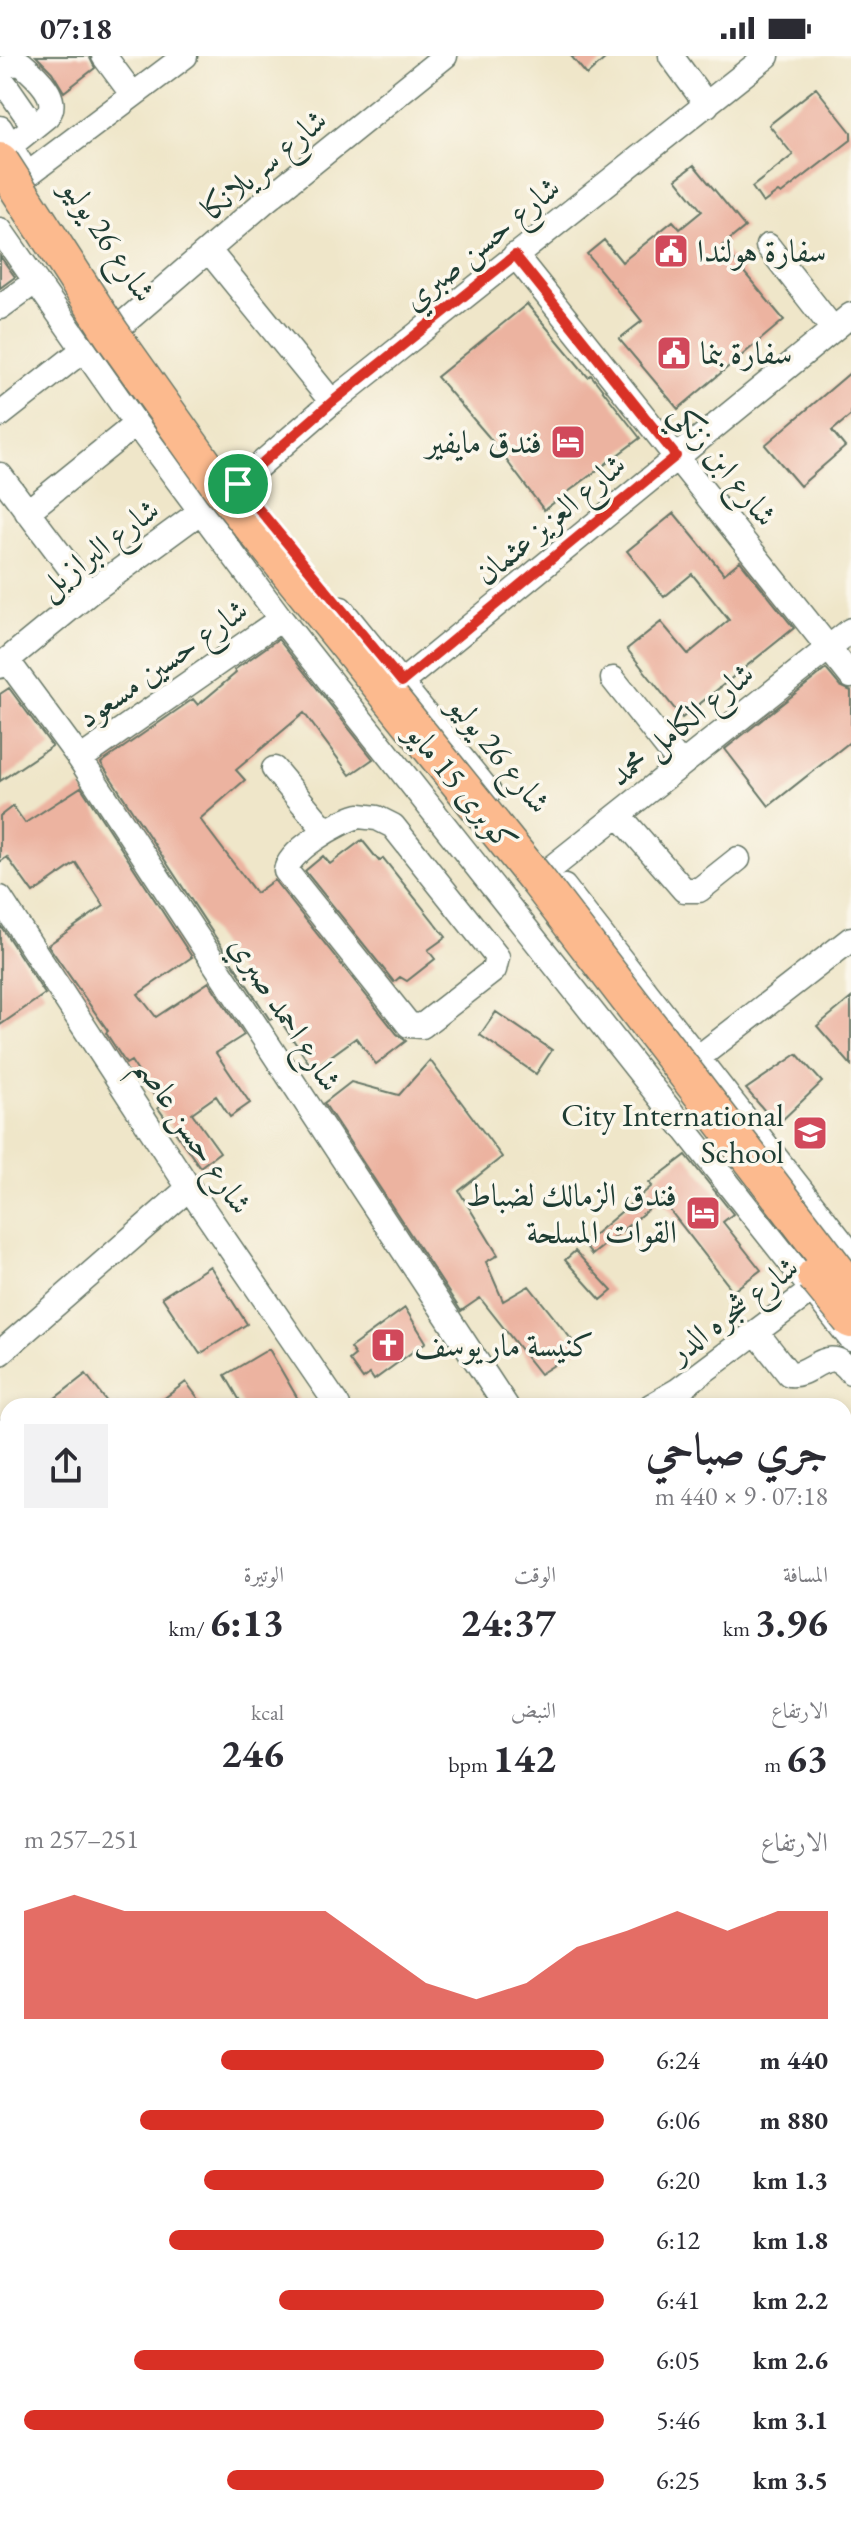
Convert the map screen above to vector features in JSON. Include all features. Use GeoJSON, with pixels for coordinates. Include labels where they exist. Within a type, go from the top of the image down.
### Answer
{"type":"FeatureCollection","features":[{"type":"Feature","properties":{"kind":"highway","name":"كوبرى 15 مايو"},"geometry":{"type":"LineString","coordinates":[[9,153],[111,333],[221,488],[538,881],[851,1289]]}},
{"type":"Feature","properties":{"kind":"highway","name":"كوبرى 15 مايو"},"geometry":{"type":"LineString","coordinates":[[0,206],[215,515],[525,896],[851,1320]]}},
{"type":"Feature","properties":{"kind":"street"},"geometry":{"type":"LineString","coordinates":[[104,56],[133,95]]}},
{"type":"Feature","properties":{"kind":"street"},"geometry":{"type":"LineString","coordinates":[[9,153],[133,95],[185,56]]}},
{"type":"Feature","properties":{"kind":"street","name":"شارع سريلانكا"},"geometry":{"type":"LineString","coordinates":[[125,322],[264,202],[445,56]]}},
{"type":"Feature","properties":{"kind":"street"},"geometry":{"type":"LineString","coordinates":[[671,56],[707,105]]}},
{"type":"Feature","properties":{"kind":"street","name":"شارع حسن صبري"},"geometry":{"type":"LineString","coordinates":[[238,484],[332,402],[767,56]]}},
{"type":"Feature","properties":{"kind":"street"},"geometry":{"type":"LineString","coordinates":[[0,70],[13,63],[22,64],[50,96],[52,110],[9,153]]}},
{"type":"Feature","properties":{"kind":"street"},"geometry":{"type":"LineString","coordinates":[[0,77],[34,126]]}},
{"type":"Feature","properties":{"kind":"street","name":"شارع 26 يوليو"},"geometry":{"type":"LineString","coordinates":[[9,153],[238,484],[402,682],[699,1057],[851,1256]]}},
{"type":"Feature","properties":{"kind":"street"},"geometry":{"type":"LineString","coordinates":[[0,230],[136,424],[281,619],[851,1339]]}},
{"type":"Feature","properties":{"kind":"street"},"geometry":{"type":"LineString","coordinates":[[768,246],[842,322]]}},
{"type":"Feature","properties":{"kind":"street"},"geometry":{"type":"LineString","coordinates":[[209,251],[332,402]]}},
{"type":"Feature","properties":{"kind":"street","name":"شارع ابن زنكي"},"geometry":{"type":"LineString","coordinates":[[515,255],[851,676]]}},
{"type":"Feature","properties":{"kind":"street"},"geometry":{"type":"LineString","coordinates":[[0,307],[36,281]]}},
{"type":"Feature","properties":{"kind":"street","name":"شارع العزيز عثمان"},"geometry":{"type":"LineString","coordinates":[[402,682],[842,322]]}},
{"type":"Feature","properties":{"kind":"street"},"geometry":{"type":"LineString","coordinates":[[0,415],[83,350]]}},
{"type":"Feature","properties":{"kind":"street"},"geometry":{"type":"LineString","coordinates":[[27,512],[136,424]]}},
{"type":"Feature","properties":{"kind":"street"},"geometry":{"type":"LineString","coordinates":[[0,475],[89,593]]}},
{"type":"Feature","properties":{"kind":"street","name":"شارع البرازيل"},"geometry":{"type":"LineString","coordinates":[[4,663],[89,593],[238,484]]}},
{"type":"Feature","properties":{"kind":"street","name":"شارع حسين مسعود"},"geometry":{"type":"LineString","coordinates":[[80,759],[281,619]]}},
{"type":"Feature","properties":{"kind":"street","name":"شارع الكامل محمد"},"geometry":{"type":"LineString","coordinates":[[550,869],[851,630]]}},
{"type":"Feature","properties":{"kind":"street","name":"شارع احمد صبري"},"geometry":{"type":"LineString","coordinates":[[4,663],[80,759],[501,1398]]}},
{"type":"Feature","properties":{"kind":"street"},"geometry":{"type":"LineString","coordinates":[[613,679],[681,765]]}},
{"type":"Feature","properties":{"kind":"street"},"geometry":{"type":"LineString","coordinates":[[274,769],[326,831]]}},
{"type":"Feature","properties":{"kind":"street"},"geometry":{"type":"LineString","coordinates":[[619,815],[684,890],[699,890],[738,859]]}},
{"type":"Feature","properties":{"kind":"street"},"geometry":{"type":"LineString","coordinates":[[488,943],[393,826],[377,818],[359,816],[341,821],[291,859],[286,871],[405,1020],[488,943],[513,911]]}},
{"type":"Feature","properties":{"kind":"street","name":"شارع حسن عاصم"},"geometry":{"type":"LineString","coordinates":[[0,898],[189,1188],[333,1398]]}},
{"type":"Feature","properties":{"kind":"street"},"geometry":{"type":"LineString","coordinates":[[699,1057],[851,939]]}},
{"type":"Feature","properties":{"kind":"street"},"geometry":{"type":"LineString","coordinates":[[0,1353],[189,1188]]}},
{"type":"Feature","properties":{"kind":"street","name":"شارع شجره الدر"},"geometry":{"type":"LineString","coordinates":[[665,1398],[813,1290],[851,1256]]}},
{"type":"Feature","properties":{"kind":"street"},"geometry":{"type":"LineString","coordinates":[[756,1332],[789,1374],[801,1374],[824,1360],[839,1361],[851,1372]]}},
{"type":"Feature","properties":{"kind":"building"},"geometry":{"type":"Polygon","coordinates":[[[36,56],[89,56],[95,68],[64,92],[52,72],[36,56]]]}},
{"type":"Feature","properties":{"kind":"building"},"geometry":{"type":"Polygon","coordinates":[[[571,56],[608,56],[587,75],[571,56]]]}},
{"type":"Feature","properties":{"kind":"building"},"geometry":{"type":"Polygon","coordinates":[[[816,88],[851,132],[851,140],[781,194],[778,192],[763,203],[752,187],[793,155],[769,125],[816,88]]]}},
{"type":"Feature","properties":{"kind":"building"},"geometry":{"type":"Polygon","coordinates":[[[694,165],[745,227],[722,246],[784,320],[678,409],[619,339],[642,321],[587,254],[604,240],[622,262],[673,221],[680,229],[702,211],[676,179],[694,165]]]}},
{"type":"Feature","properties":{"kind":"building"},"geometry":{"type":"Polygon","coordinates":[[[0,256],[15,277],[0,288],[0,256]]]}},
{"type":"Feature","properties":{"kind":"building"},"geometry":{"type":"Polygon","coordinates":[[[527,304],[588,377],[591,375],[640,438],[544,510],[488,436],[437,377],[527,304]]]}},
{"type":"Feature","properties":{"kind":"building"},"geometry":{"type":"Polygon","coordinates":[[[851,372],[851,415],[832,431],[845,447],[800,486],[765,445],[851,372]]]}},
{"type":"Feature","properties":{"kind":"building"},"geometry":{"type":"Polygon","coordinates":[[[674,513],[724,574],[740,561],[794,628],[682,718],[627,649],[661,622],[688,654],[729,620],[692,574],[664,597],[627,551],[674,513]]]}},
{"type":"Feature","properties":{"kind":"building"},"geometry":{"type":"Polygon","coordinates":[[[278,639],[373,759],[350,775],[304,713],[236,770],[245,780],[200,819],[256,893],[274,880],[397,1034],[406,1041],[376,1064],[356,1038],[313,1069],[277,1016],[270,1020],[101,763],[193,699],[198,705],[236,673],[234,670],[278,639]]]}},
{"type":"Feature","properties":{"kind":"building"},"geometry":{"type":"Polygon","coordinates":[[[826,669],[840,686],[851,691],[851,741],[769,806],[725,749],[826,669]]]}},
{"type":"Feature","properties":{"kind":"building"},"geometry":{"type":"Polygon","coordinates":[[[9,688],[52,746],[0,781],[0,694],[9,688]]]}},
{"type":"Feature","properties":{"kind":"building"},"geometry":{"type":"Polygon","coordinates":[[[81,787],[192,957],[138,994],[156,1017],[209,982],[244,1035],[216,1053],[250,1103],[230,1117],[216,1096],[192,1113],[220,1152],[200,1167],[158,1108],[161,1106],[131,1061],[126,1064],[106,1033],[108,1031],[48,945],[104,906],[76,863],[33,893],[7,857],[0,862],[0,816],[13,806],[25,823],[81,787]]]}},
{"type":"Feature","properties":{"kind":"building"},"geometry":{"type":"Polygon","coordinates":[[[362,840],[379,861],[383,858],[446,937],[428,950],[435,959],[407,981],[400,977],[394,982],[305,871],[323,856],[330,864],[362,840]]]}},
{"type":"Feature","properties":{"kind":"building"},"geometry":{"type":"Polygon","coordinates":[[[0,925],[45,994],[0,1025],[0,925]]]}},
{"type":"Feature","properties":{"kind":"building"},"geometry":{"type":"Polygon","coordinates":[[[851,998],[851,1065],[817,1026],[851,998]]]}},
{"type":"Feature","properties":{"kind":"building"},"geometry":{"type":"Polygon","coordinates":[[[496,1012],[552,1050],[536,1074],[480,1035],[496,1012]]]}},
{"type":"Feature","properties":{"kind":"building"},"geometry":{"type":"Polygon","coordinates":[[[797,1054],[822,1082],[777,1125],[746,1089],[797,1054]]]}},
{"type":"Feature","properties":{"kind":"building"},"geometry":{"type":"Polygon","coordinates":[[[430,1060],[502,1157],[459,1191],[498,1255],[486,1262],[503,1301],[529,1286],[579,1349],[540,1374],[480,1298],[461,1311],[324,1103],[351,1082],[399,1095],[430,1060]]]}},
{"type":"Feature","properties":{"kind":"building","name":"فندق الزمالك لضباط القوات المسلحة"},"geometry":{"type":"Polygon","coordinates":[[[686,1155],[733,1214],[723,1222],[761,1270],[733,1291],[661,1199],[592,1255],[583,1244],[652,1186],[649,1183],[686,1155]]]}},
{"type":"Feature","properties":{"kind":"building"},"geometry":{"type":"Polygon","coordinates":[[[575,1251],[612,1291],[601,1300],[565,1260],[575,1251]]]}},
{"type":"Feature","properties":{"kind":"building"},"geometry":{"type":"Polygon","coordinates":[[[210,1266],[247,1324],[200,1354],[162,1297],[210,1266]]]}},
{"type":"Feature","properties":{"kind":"building","name":"كنيسة مار يوسف"},"geometry":{"type":"Polygon","coordinates":[[[405,1308],[426,1342],[374,1380],[370,1374],[363,1379],[349,1360],[355,1355],[350,1348],[405,1308]]]}},
{"type":"Feature","properties":{"kind":"building"},"geometry":{"type":"Polygon","coordinates":[[[269,1349],[297,1398],[238,1398],[225,1375],[269,1349]]]}},
{"type":"Feature","properties":{"kind":"building"},"geometry":{"type":"Polygon","coordinates":[[[86,1374],[104,1398],[55,1398],[86,1374]]]}},
{"type":"Feature","properties":{"kind":"building"},"geometry":{"type":"Polygon","coordinates":[[[186,1382],[198,1398],[165,1398],[186,1382]]]}},
{"type":"Feature","properties":{"kind":"place","name":"سفارة هولندا"},"geometry":{"type":"Point","coordinates":[671,251]}},
{"type":"Feature","properties":{"kind":"place","name":"سفارة بنما"},"geometry":{"type":"Point","coordinates":[674,353]}},
{"type":"Feature","properties":{"kind":"place","name":"فندق مايفير"},"geometry":{"type":"Point","coordinates":[568,442]}},
{"type":"Feature","properties":{"kind":"place","name":"City International School"},"geometry":{"type":"Point","coordinates":[810,1133]}},
{"type":"Feature","properties":{"kind":"place","name":"فندق الزمالك لضباط القوات المسلحة"},"geometry":{"type":"Point","coordinates":[703,1213]}},
{"type":"Feature","properties":{"kind":"place","name":"كنيسة مار يوسف"},"geometry":{"type":"Point","coordinates":[388,1345]}},
{"type":"Feature","properties":{"kind":"route"},"geometry":{"type":"LineString","coordinates":[[515,255],[676,456],[402,682],[238,484],[332,402],[515,255]]}}]}
